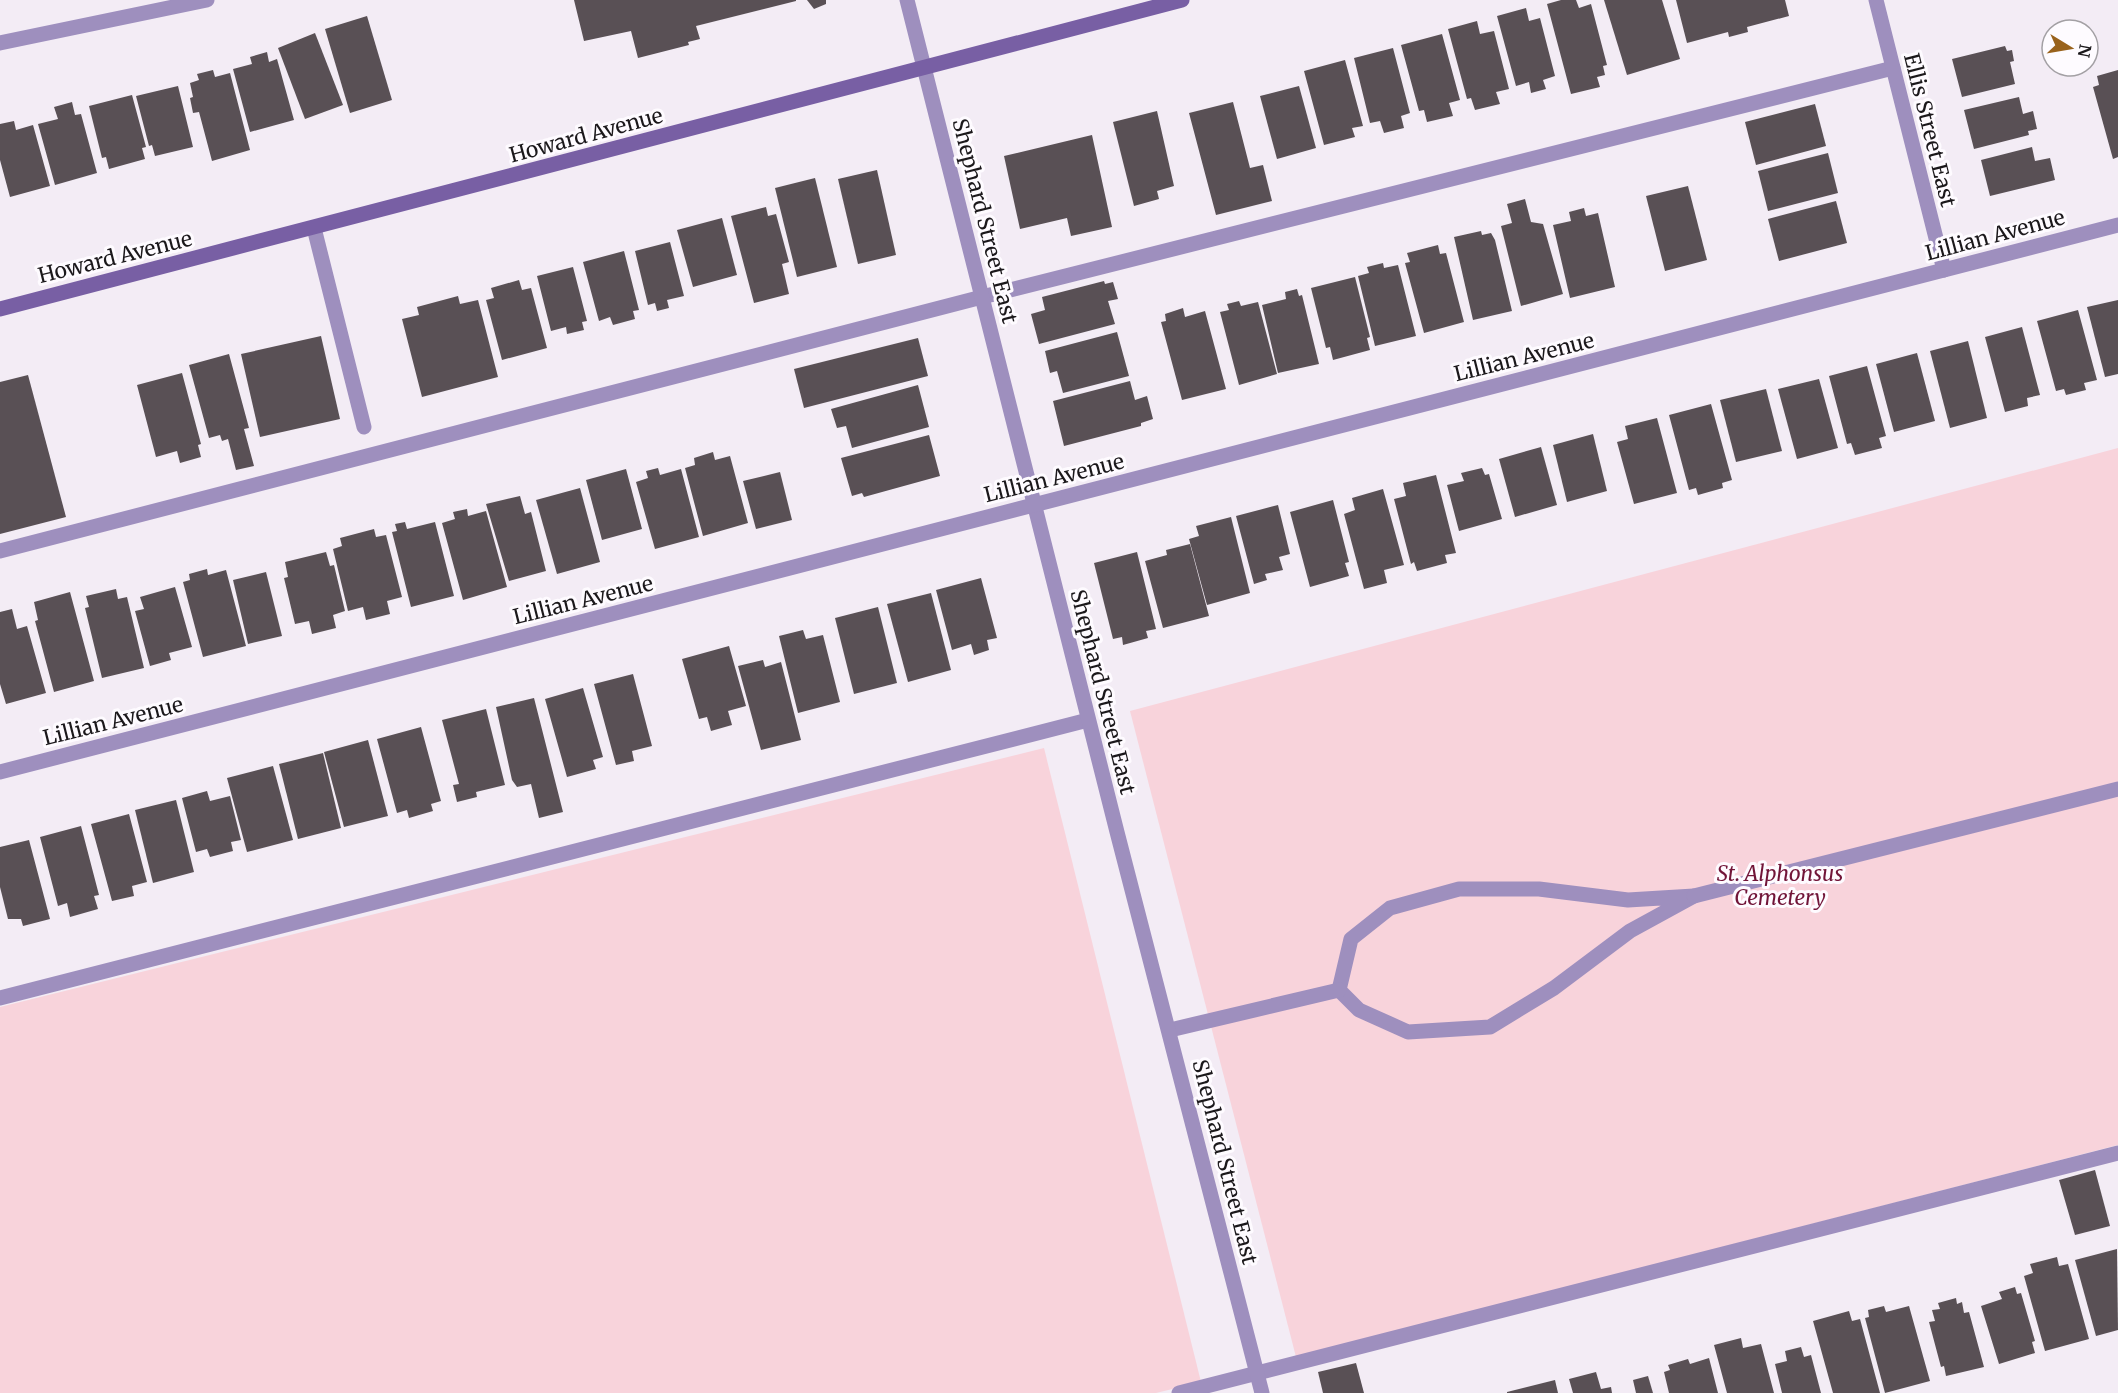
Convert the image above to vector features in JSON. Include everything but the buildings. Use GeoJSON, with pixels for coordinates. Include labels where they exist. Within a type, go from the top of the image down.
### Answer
{"type":"FeatureCollection","features":[{"type":"Feature","properties":{"kind":"main road","name":"Howard Avenue"},"geometry":{"type":"LineString","coordinates":[[0,309],[1182,0]]}},
{"type":"Feature","properties":{"kind":"street"},"geometry":{"type":"LineString","coordinates":[[0,42],[207,0]]}},
{"type":"Feature","properties":{"kind":"street","name":"Shephard Street East"},"geometry":{"type":"LineString","coordinates":[[907,0],[1036,504],[1088,720],[1262,1393]]}},
{"type":"Feature","properties":{"kind":"street","name":"Ellis Street East"},"geometry":{"type":"LineString","coordinates":[[1876,0],[1944,270]]}},
{"type":"Feature","properties":{"kind":"street"},"geometry":{"type":"LineString","coordinates":[[0,551],[982,297],[1893,68]]}},
{"type":"Feature","properties":{"kind":"street","name":"Lillian Avenue"},"geometry":{"type":"LineString","coordinates":[[0,772],[2118,225]]}},
{"type":"Feature","properties":{"kind":"street"},"geometry":{"type":"LineString","coordinates":[[314,228],[364,427]]}},
{"type":"Feature","properties":{"kind":"street"},"geometry":{"type":"LineString","coordinates":[[0,998],[1088,720]]}},
{"type":"Feature","properties":{"kind":"street"},"geometry":{"type":"LineString","coordinates":[[1339,990],[1351,939],[1390,908],[1459,889],[1539,889],[1628,900],[1694,896],[2118,789]]}},
{"type":"Feature","properties":{"kind":"street"},"geometry":{"type":"LineString","coordinates":[[1339,990],[1359,1010],[1408,1032],[1490,1027],[1554,988],[1630,931],[1694,896]]}},
{"type":"Feature","properties":{"kind":"street"},"geometry":{"type":"LineString","coordinates":[[1170,1030],[1339,990]]}},
{"type":"Feature","properties":{"kind":"street"},"geometry":{"type":"LineString","coordinates":[[1179,1393],[2118,1153]]}},
{"type":"Feature","properties":{"kind":"green space","name":"St. Alphonsus Cemetery"},"geometry":{"type":"Polygon","coordinates":[[[2118,448],[2118,1145],[1296,1357],[1130,711],[2118,448]]]}},
{"type":"Feature","properties":{"kind":"green space"},"geometry":{"type":"Polygon","coordinates":[[[1044,748],[1201,1382],[1156,1393],[0,1393],[0,1007],[1044,748]]]}}]}
